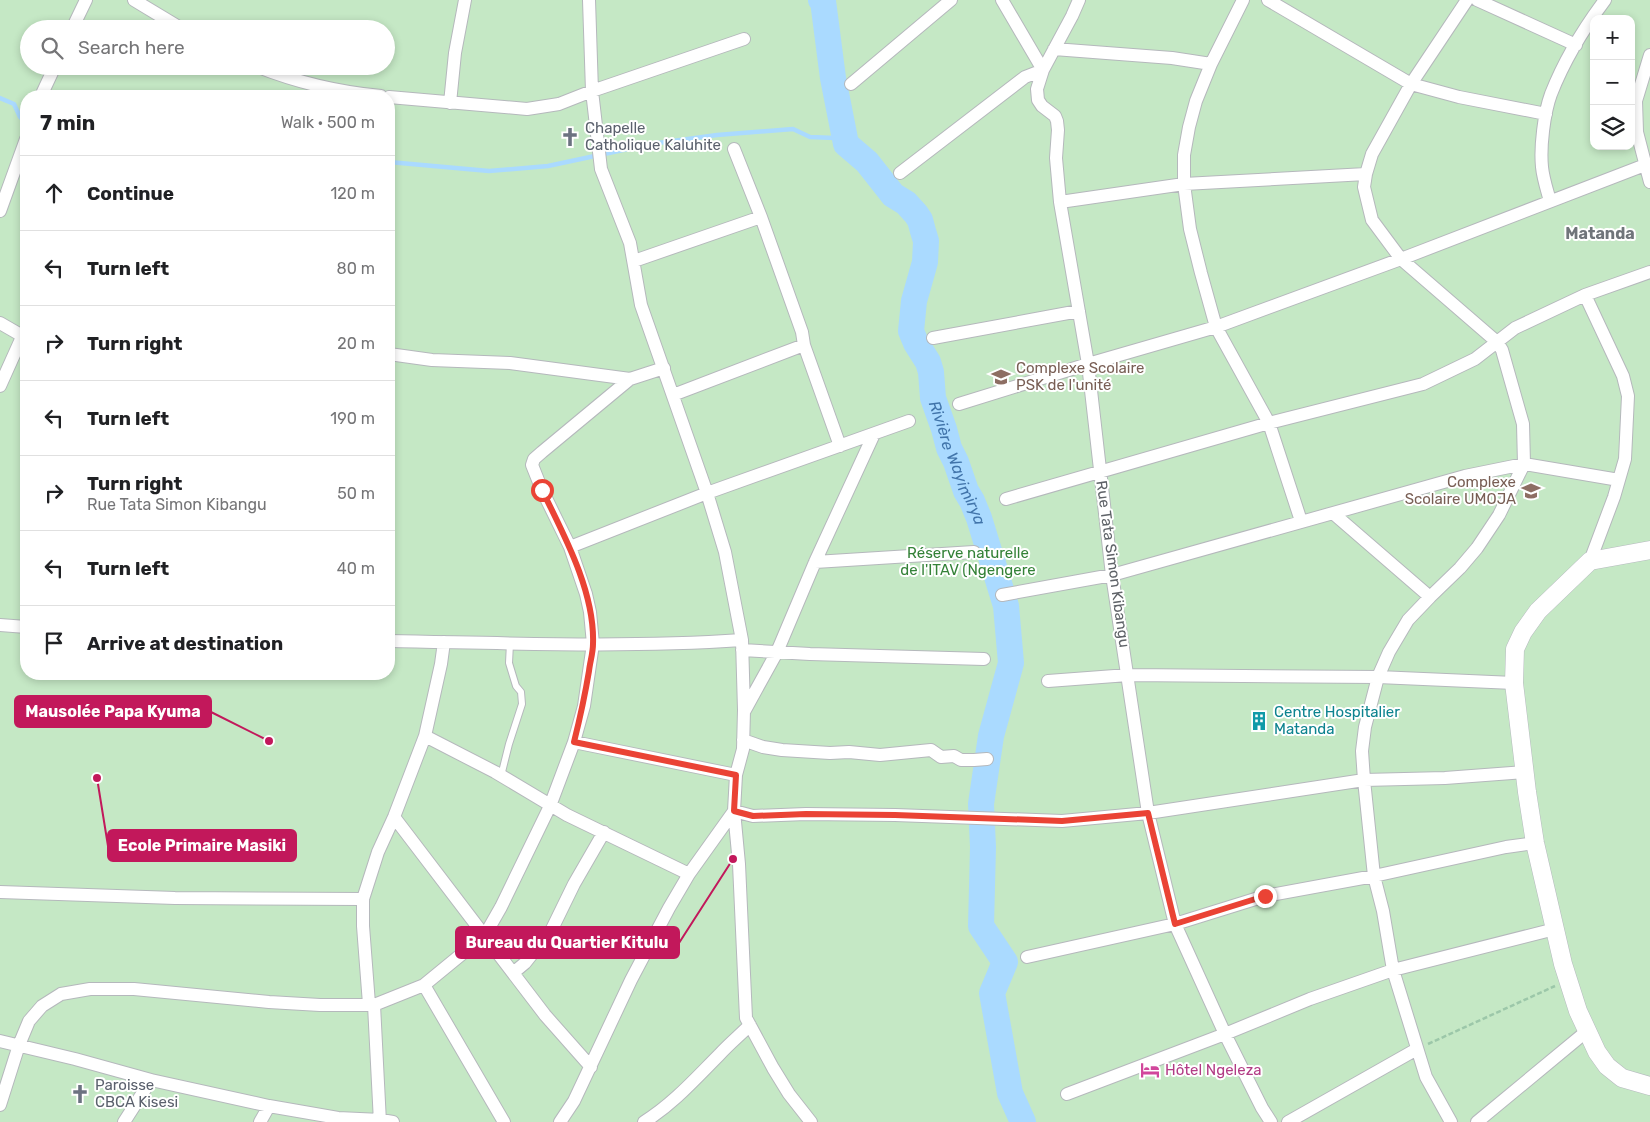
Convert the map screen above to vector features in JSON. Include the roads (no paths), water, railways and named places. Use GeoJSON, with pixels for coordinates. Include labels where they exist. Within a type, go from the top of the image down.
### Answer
{"type":"FeatureCollection","features":[{"type":"Feature","properties":{"kind":"street"},"geometry":{"type":"LineString","coordinates":[[76,20],[86,0]]}},
{"type":"Feature","properties":{"kind":"street"},"geometry":{"type":"LineString","coordinates":[[134,0],[167,20]]}},
{"type":"Feature","properties":{"kind":"street"},"geometry":{"type":"LineString","coordinates":[[450,103],[455,53],[465,0]]}},
{"type":"Feature","properties":{"kind":"street"},"geometry":{"type":"LineString","coordinates":[[589,0],[592,91],[601,169],[630,243],[641,305],[707,493],[724,552],[742,645],[743,749],[736,775],[734,811],[739,864],[746,1018],[789,1094],[812,1122]]}},
{"type":"Feature","properties":{"kind":"street"},"geometry":{"type":"LineString","coordinates":[[851,84],[951,0]]}},
{"type":"Feature","properties":{"kind":"street"},"geometry":{"type":"LineString","coordinates":[[900,173],[1025,77],[1043,70],[1002,0]]}},
{"type":"Feature","properties":{"kind":"street","name":"Rue Tata Simon Kibangu"},"geometry":{"type":"LineString","coordinates":[[1079,0],[1043,70],[1037,88],[1038,100],[1042,106],[1055,116],[1057,121],[1056,158],[1060,202],[1088,364],[1112,575],[1148,813],[1175,924],[1225,1034],[1271,1122]]}},
{"type":"Feature","properties":{"kind":"street"},"geometry":{"type":"LineString","coordinates":[[1243,0],[1211,64],[1196,101],[1184,155],[1184,184],[1192,238],[1216,327],[1269,423],[1301,521]]}},
{"type":"Feature","properties":{"kind":"street"},"geometry":{"type":"LineString","coordinates":[[1268,0],[1411,84],[1459,97],[1546,114]]}},
{"type":"Feature","properties":{"kind":"street"},"geometry":{"type":"LineString","coordinates":[[1477,0],[1576,45]]}},
{"type":"Feature","properties":{"kind":"street"},"geometry":{"type":"LineString","coordinates":[[1550,201],[1542,166],[1546,114],[1551,95],[1590,20],[1605,0]]}},
{"type":"Feature","properties":{"kind":"street"},"geometry":{"type":"LineString","coordinates":[[1451,1122],[1426,1077],[1393,970],[1383,911],[1374,876],[1362,751],[1365,726],[1378,677],[1389,652],[1408,620],[1460,568],[1477,548],[1499,515],[1524,464],[1523,424],[1502,350],[1497,342],[1401,259],[1372,220],[1364,187],[1372,154],[1411,84],[1463,2]]}},
{"type":"Feature","properties":{"kind":"street"},"geometry":{"type":"LineString","coordinates":[[395,98],[527,109],[559,104],[744,39]]}},
{"type":"Feature","properties":{"kind":"street"},"geometry":{"type":"LineString","coordinates":[[1054,49],[1172,58],[1211,64]]}},
{"type":"Feature","properties":{"kind":"street"},"geometry":{"type":"LineString","coordinates":[[1650,55],[1636,101],[1637,132],[1650,182]]}},
{"type":"Feature","properties":{"kind":"street"},"geometry":{"type":"LineString","coordinates":[[44,90],[51,75]]}},
{"type":"Feature","properties":{"kind":"street"},"geometry":{"type":"LineString","coordinates":[[277,75],[339,90]]}},
{"type":"Feature","properties":{"kind":"street"},"geometry":{"type":"LineString","coordinates":[[734,148],[802,332],[804,346],[840,446]]}},
{"type":"Feature","properties":{"kind":"street"},"geometry":{"type":"LineString","coordinates":[[0,212],[20,156]]}},
{"type":"Feature","properties":{"kind":"street"},"geometry":{"type":"LineString","coordinates":[[959,404],[1216,327],[1401,259],[1645,164]]}},
{"type":"Feature","properties":{"kind":"street"},"geometry":{"type":"LineString","coordinates":[[1060,202],[1184,184],[1366,174]]}},
{"type":"Feature","properties":{"kind":"street"},"geometry":{"type":"LineString","coordinates":[[634,261],[761,217]]}},
{"type":"Feature","properties":{"kind":"street"},"geometry":{"type":"LineString","coordinates":[[1006,499],[1269,423],[1423,384],[1475,359],[1514,328],[1585,295],[1650,272]]}},
{"type":"Feature","properties":{"kind":"street"},"geometry":{"type":"LineString","coordinates":[[1585,295],[1623,376],[1628,396],[1625,459],[1607,517],[1590,561],[1538,611],[1523,632],[1515,649],[1514,683],[1535,843],[1568,980],[1578,1011],[1597,1052],[1607,1066],[1622,1078],[1650,1086]]}},
{"type":"Feature","properties":{"kind":"street"},"geometry":{"type":"LineString","coordinates":[[933,338],[1079,310]]}},
{"type":"Feature","properties":{"kind":"street"},"geometry":{"type":"LineString","coordinates":[[0,322],[20,335]]}},
{"type":"Feature","properties":{"kind":"street"},"geometry":{"type":"LineString","coordinates":[[0,386],[20,346]]}},
{"type":"Feature","properties":{"kind":"street"},"geometry":{"type":"LineString","coordinates":[[673,395],[804,346]]}},
{"type":"Feature","properties":{"kind":"street"},"geometry":{"type":"LineString","coordinates":[[395,355],[432,360],[510,364],[630,378],[664,368]]}},
{"type":"Feature","properties":{"kind":"street"},"geometry":{"type":"LineString","coordinates":[[0,1105],[29,1021],[42,1006],[61,994],[90,989],[134,989],[207,997],[320,1005],[372,1004],[424,985],[485,935],[550,806],[574,742],[584,706],[593,644],[586,594],[570,546],[532,465],[534,459],[630,378]]}},
{"type":"Feature","properties":{"kind":"street"},"geometry":{"type":"LineString","coordinates":[[570,546],[707,493],[909,421]]}},
{"type":"Feature","properties":{"kind":"street"},"geometry":{"type":"LineString","coordinates":[[744,710],[777,652],[815,562],[874,434]]}},
{"type":"Feature","properties":{"kind":"street"},"geometry":{"type":"LineString","coordinates":[[1002,595],[1112,575],[1466,476],[1524,464],[1619,480]]}},
{"type":"Feature","properties":{"kind":"street"},"geometry":{"type":"LineString","coordinates":[[1334,514],[1430,597]]}},
{"type":"Feature","properties":{"kind":"street"},"geometry":{"type":"LineString","coordinates":[[1590,561],[1650,550]]}},
{"type":"Feature","properties":{"kind":"street"},"geometry":{"type":"LineString","coordinates":[[815,562],[974,552]]}},
{"type":"Feature","properties":{"kind":"street"},"geometry":{"type":"LineString","coordinates":[[0,625],[20,627]]}},
{"type":"Feature","properties":{"kind":"street"},"geometry":{"type":"LineString","coordinates":[[395,641],[742,645],[777,652],[984,659]]}},
{"type":"Feature","properties":{"kind":"street"},"geometry":{"type":"LineString","coordinates":[[0,1041],[151,1080],[270,1106],[338,1118],[385,1121],[363,926],[363,899],[378,852],[394,817],[425,736],[444,642]]}},
{"type":"Feature","properties":{"kind":"street"},"geometry":{"type":"LineString","coordinates":[[1048,681],[1128,675],[1378,677],[1514,683]]}},
{"type":"Feature","properties":{"kind":"street"},"geometry":{"type":"LineString","coordinates":[[425,736],[502,776],[550,806],[640,852],[689,874]]}},
{"type":"Feature","properties":{"kind":"street"},"geometry":{"type":"LineString","coordinates":[[743,740],[763,747],[782,750],[880,755],[931,750],[941,757],[954,756],[961,760],[988,759]]}},
{"type":"Feature","properties":{"kind":"street"},"geometry":{"type":"LineString","coordinates":[[574,742],[736,775]]}},
{"type":"Feature","properties":{"kind":"street"},"geometry":{"type":"LineString","coordinates":[[734,811],[753,816],[806,814],[895,815],[1062,821],[1148,813],[1364,780],[1445,778],[1525,772]]}},
{"type":"Feature","properties":{"kind":"street"},"geometry":{"type":"LineString","coordinates":[[564,1120],[591,1068],[631,980],[689,874],[734,811]]}},
{"type":"Feature","properties":{"kind":"street"},"geometry":{"type":"LineString","coordinates":[[394,817],[545,1015],[591,1068]]}},
{"type":"Feature","properties":{"kind":"street"},"geometry":{"type":"LineString","coordinates":[[513,973],[525,963],[552,929],[574,884],[604,832]]}},
{"type":"Feature","properties":{"kind":"street"},"geometry":{"type":"LineString","coordinates":[[1027,957],[1175,924],[1265,896],[1535,843]]}},
{"type":"Feature","properties":{"kind":"street"},"geometry":{"type":"LineString","coordinates":[[0,892],[175,898],[363,899]]}},
{"type":"Feature","properties":{"kind":"street"},"geometry":{"type":"LineString","coordinates":[[1066,1094],[1225,1034],[1310,999],[1393,970],[1555,929]]}},
{"type":"Feature","properties":{"kind":"street"},"geometry":{"type":"LineString","coordinates":[[424,985],[504,1122]]}},
{"type":"Feature","properties":{"kind":"street"},"geometry":{"type":"LineString","coordinates":[[1477,1122],[1587,1031]]}},
{"type":"Feature","properties":{"kind":"street"},"geometry":{"type":"LineString","coordinates":[[644,1122],[689,1087],[720,1053],[756,1036]]}},
{"type":"Feature","properties":{"kind":"street"},"geometry":{"type":"LineString","coordinates":[[1288,1122],[1417,1049]]}},
{"type":"Feature","properties":{"kind":"street"},"geometry":{"type":"LineString","coordinates":[[124,1122],[151,1080]]}},
{"type":"Feature","properties":{"kind":"street"},"geometry":{"type":"LineString","coordinates":[[260,1122],[270,1106]]}},
{"type":"Feature","properties":{"kind":"lane"},"geometry":{"type":"LineString","coordinates":[[502,776],[509,744],[522,704],[521,692],[516,686],[509,663],[510,643]]}},
{"type":"Feature","properties":{"kind":"waterway","name":"Rivière Wayimirya"},"geometry":{"type":"LineString","coordinates":[[821,0],[823,1],[833,78],[846,144],[867,162],[893,195],[906,203],[920,220],[926,241],[925,262],[914,301],[911,331],[928,362],[931,372],[933,398],[949,448],[979,518],[1006,606],[1011,663],[991,736],[981,804],[983,847],[981,926],[1005,962],[992,993],[1010,1093],[1023,1122]]}},
{"type":"Feature","properties":{"kind":"waterway"},"geometry":{"type":"LineString","coordinates":[[0,98],[14,104],[20,117]]}},
{"type":"Feature","properties":{"kind":"waterway"},"geometry":{"type":"LineString","coordinates":[[395,163],[489,171],[548,166],[651,144],[717,135],[793,129],[810,137],[835,138],[846,144]]}},
{"type":"Feature","properties":{"kind":"place","name":"Chapelle Catholique Kaluhite"},"geometry":{"type":"Point","coordinates":[570,137]}},
{"type":"Feature","properties":{"kind":"place","name":"Complexe Scolaire PSK de l'unité"},"geometry":{"type":"Point","coordinates":[1001,377]}},
{"type":"Feature","properties":{"kind":"place","name":"Complexe Scolaire UMOJA"},"geometry":{"type":"Point","coordinates":[1531,491]}},
{"type":"Feature","properties":{"kind":"place","name":"Centre Hospitalier Matanda"},"geometry":{"type":"Point","coordinates":[1259,721]}},
{"type":"Feature","properties":{"kind":"place","name":"Mausolée Papa Kyuma"},"geometry":{"type":"Point","coordinates":[269,741]}},
{"type":"Feature","properties":{"kind":"place","name":"Ecole Primaire Masiki"},"geometry":{"type":"Point","coordinates":[97,778]}},
{"type":"Feature","properties":{"kind":"place","name":"Bureau du Quartier Kitulu"},"geometry":{"type":"Point","coordinates":[733,859]}},
{"type":"Feature","properties":{"kind":"place","name":"Hôtel Ngeleza"},"geometry":{"type":"Point","coordinates":[1150,1070]}},
{"type":"Feature","properties":{"kind":"place","name":"Paroisse CBCA Kisesi"},"geometry":{"type":"Point","coordinates":[80,1094]}},
{"type":"Feature","properties":{"kind":"district","name":"Matanda"},"geometry":{"type":"Point","coordinates":[1600,233]}},
{"type":"Feature","properties":{"kind":"park label","name":"Réserve naturelle de l'ITAV (Ngengere"},"geometry":{"type":"Point","coordinates":[968,562]}}]}
